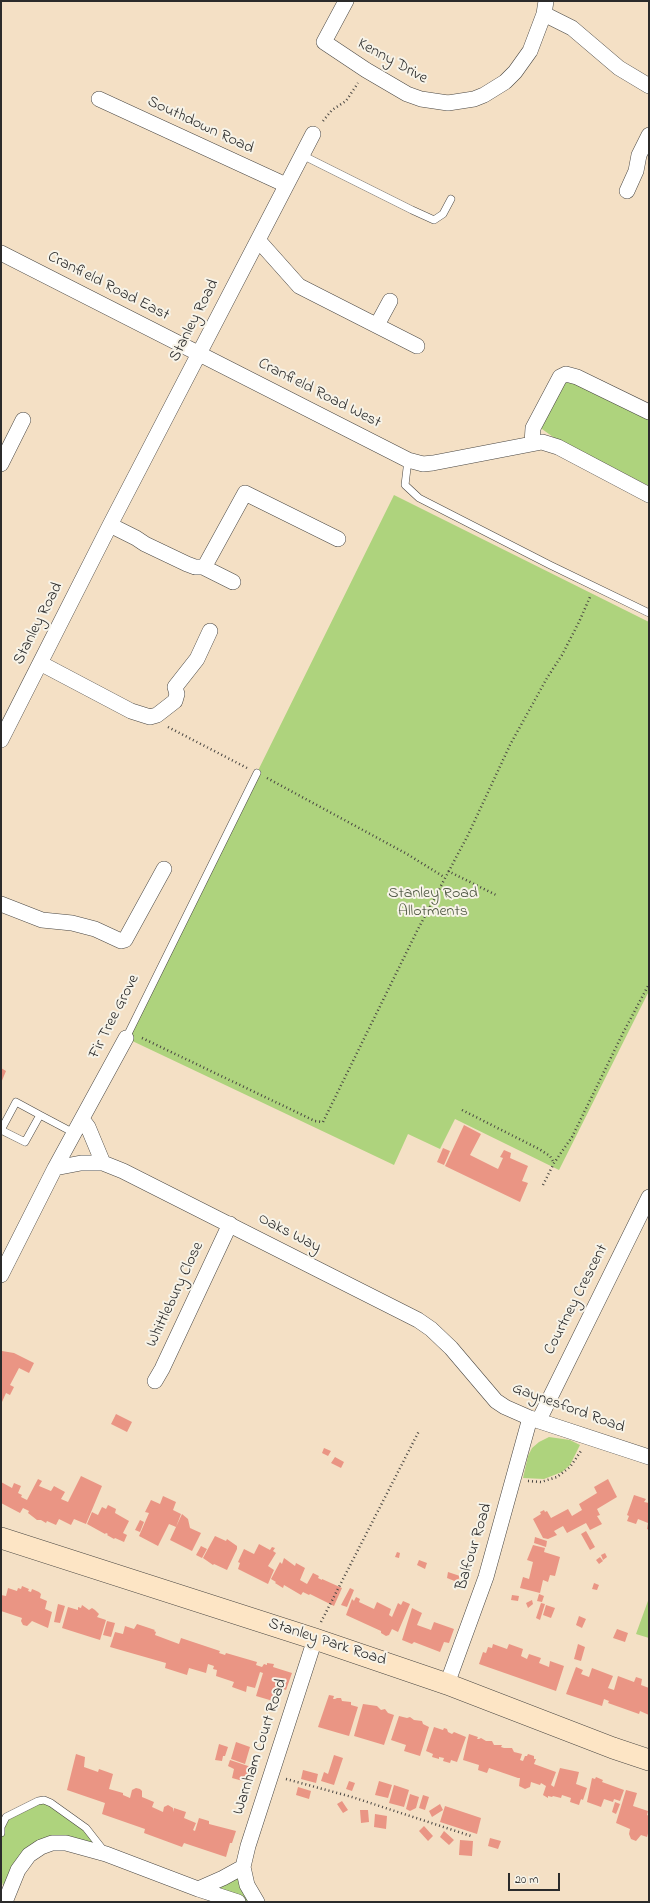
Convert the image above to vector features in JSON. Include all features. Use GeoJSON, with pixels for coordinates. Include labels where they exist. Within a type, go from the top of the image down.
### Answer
{"type":"FeatureCollection","features":[{"type":"Feature","properties":{"kind":"street","name":"Kenny Drive"},"geometry":{"type":"LineString","coordinates":[[346,1],[324,42],[366,70],[407,94],[421,100],[448,103],[474,99],[484,95],[505,82],[523,62],[536,38],[545,8],[572,28],[619,68],[649,86]]}},
{"type":"Feature","properties":{"kind":"street","name":"Southdown Road"},"geometry":{"type":"LineString","coordinates":[[99,100],[286,185]]}},
{"type":"Feature","properties":{"kind":"street","name":"Stanley Road"},"geometry":{"type":"LineString","coordinates":[[1,740],[6,719],[40,663],[313,134]]}},
{"type":"Feature","properties":{"kind":"street"},"geometry":{"type":"LineString","coordinates":[[627,191],[636,171],[639,155],[649,135]]}},
{"type":"Feature","properties":{"kind":"street"},"geometry":{"type":"LineString","coordinates":[[258,240],[299,286],[417,346]]}},
{"type":"Feature","properties":{"kind":"street","name":"Cranfield Road East"},"geometry":{"type":"LineString","coordinates":[[1,253],[199,353]]}},
{"type":"Feature","properties":{"kind":"street"},"geometry":{"type":"LineString","coordinates":[[377,325],[390,301]]}},
{"type":"Feature","properties":{"kind":"street","name":"Cranfield Road West"},"geometry":{"type":"LineString","coordinates":[[199,353],[408,460],[423,464],[433,464],[532,443]]}},
{"type":"Feature","properties":{"kind":"street"},"geometry":{"type":"LineString","coordinates":[[649,412],[578,377],[566,374],[560,377],[533,428],[532,443],[549,443],[649,495]]}},
{"type":"Feature","properties":{"kind":"street"},"geometry":{"type":"LineString","coordinates":[[1,464],[23,420]]}},
{"type":"Feature","properties":{"kind":"street"},"geometry":{"type":"LineString","coordinates":[[203,567],[245,493],[338,539]]}},
{"type":"Feature","properties":{"kind":"street"},"geometry":{"type":"LineString","coordinates":[[110,525],[136,538],[144,544],[186,564],[195,567],[203,567],[233,582]]}},
{"type":"Feature","properties":{"kind":"street"},"geometry":{"type":"LineString","coordinates":[[40,663],[131,711],[150,717],[157,715],[175,701],[175,687],[197,659],[210,631]]}},
{"type":"Feature","properties":{"kind":"street"},"geometry":{"type":"LineString","coordinates":[[1,904],[42,920],[72,923],[95,929],[121,941],[125,940],[164,869]]}},
{"type":"Feature","properties":{"kind":"street","name":"Fir Tree Grove"},"geometry":{"type":"LineString","coordinates":[[1,1275],[55,1168],[128,1034]]}},
{"type":"Feature","properties":{"kind":"street"},"geometry":{"type":"LineString","coordinates":[[82,1119],[88,1127],[103,1163]]}},
{"type":"Feature","properties":{"kind":"street","name":"Oaks Way"},"geometry":{"type":"LineString","coordinates":[[55,1168],[81,1163],[103,1163],[112,1165],[418,1320],[431,1329],[451,1348]]}},
{"type":"Feature","properties":{"kind":"street","name":"Courtney Crescent"},"geometry":{"type":"LineString","coordinates":[[534,1419],[553,1389],[649,1197]]}},
{"type":"Feature","properties":{"kind":"street","name":"Whittlebury Close"},"geometry":{"type":"LineString","coordinates":[[154,1381],[162,1369],[230,1224]]}},
{"type":"Feature","properties":{"kind":"street","name":"Gaynesford Road"},"geometry":{"type":"LineString","coordinates":[[451,1348],[496,1401],[510,1410],[649,1457]]}},
{"type":"Feature","properties":{"kind":"street","name":"Balfour Road"},"geometry":{"type":"LineString","coordinates":[[447,1684],[486,1578],[514,1478],[534,1419]]}},
{"type":"Feature","properties":{"kind":"street","name":"Stanley Park Road"},"geometry":{"type":"LineString","coordinates":[[1,1538],[315,1639],[447,1684],[613,1748],[649,1760]]}},
{"type":"Feature","properties":{"kind":"street","name":"Warnham Court Road"},"geometry":{"type":"LineString","coordinates":[[257,1902],[248,1885],[243,1867],[248,1846],[315,1639]]}},
{"type":"Feature","properties":{"kind":"street"},"geometry":{"type":"LineString","coordinates":[[5,1902],[18,1870],[29,1855],[41,1847],[52,1843],[66,1843],[106,1854],[198,1889],[238,1902]]}},
{"type":"Feature","properties":{"kind":"street"},"geometry":{"type":"LineString","coordinates":[[198,1889],[243,1867]]}},
{"type":"Feature","properties":{"kind":"lane"},"geometry":{"type":"LineString","coordinates":[[302,154],[434,220],[443,214],[450,199]]}},
{"type":"Feature","properties":{"kind":"lane"},"geometry":{"type":"LineString","coordinates":[[408,460],[405,486],[419,498],[550,565],[649,613]]}},
{"type":"Feature","properties":{"kind":"lane","name":"Fir Tree Grove"},"geometry":{"type":"LineString","coordinates":[[128,1034],[256,773]]}},
{"type":"Feature","properties":{"kind":"lane"},"geometry":{"type":"LineString","coordinates":[[40,1115],[25,1142],[1,1130],[16,1102],[74,1133]]}},
{"type":"Feature","properties":{"kind":"lane"},"geometry":{"type":"LineString","coordinates":[[1,1834],[3,1822],[6,1817],[38,1801],[44,1800],[51,1803],[86,1828],[106,1854]]}},
{"type":"Feature","properties":{"kind":"lane"},"geometry":{"type":"LineString","coordinates":[[1,1891],[5,1902]]}},
{"type":"Feature","properties":{"kind":"path"},"geometry":{"type":"LineString","coordinates":[[313,134],[332,110],[346,101],[366,70]]}},
{"type":"Feature","properties":{"kind":"path"},"geometry":{"type":"LineString","coordinates":[[128,1034],[146,1041],[315,1121],[323,1122],[444,877],[468,835],[510,745],[565,649],[590,596],[597,600]]}},
{"type":"Feature","properties":{"kind":"path"},"geometry":{"type":"LineString","coordinates":[[150,717],[289,789],[407,854],[444,877]]}},
{"type":"Feature","properties":{"kind":"path"},"geometry":{"type":"LineString","coordinates":[[448,871],[498,896]]}},
{"type":"Feature","properties":{"kind":"path"},"geometry":{"type":"LineString","coordinates":[[543,1185],[554,1163],[572,1137],[623,1032],[649,984]]}},
{"type":"Feature","properties":{"kind":"path"},"geometry":{"type":"LineString","coordinates":[[462,1110],[539,1149],[550,1156],[554,1163]]}},
{"type":"Feature","properties":{"kind":"path"},"geometry":{"type":"LineString","coordinates":[[315,1639],[319,1626],[419,1430]]}},
{"type":"Feature","properties":{"kind":"path"},"geometry":{"type":"LineString","coordinates":[[514,1478],[541,1482],[557,1477],[576,1460],[588,1436]]}},
{"type":"Feature","properties":{"kind":"path"},"geometry":{"type":"LineString","coordinates":[[272,1773],[471,1836]]}},
{"type":"Feature","properties":{"kind":"green space"},"geometry":{"type":"Polygon","coordinates":[[[568,379],[649,419],[649,486],[553,437],[542,429],[542,426],[562,384],[568,379]]]}},
{"type":"Feature","properties":{"kind":"green space","name":"Stanley Road Allotments"},"geometry":{"type":"Polygon","coordinates":[[[394,495],[649,622],[649,991],[559,1170],[455,1119],[440,1149],[408,1134],[394,1165],[126,1038],[394,495]]]}},
{"type":"Feature","properties":{"kind":"green space"},"geometry":{"type":"Polygon","coordinates":[[[549,1437],[570,1440],[580,1445],[570,1465],[562,1472],[544,1479],[523,1478],[528,1456],[532,1448],[539,1442],[549,1437]]]}},
{"type":"Feature","properties":{"kind":"green space"},"geometry":{"type":"Polygon","coordinates":[[[649,1598],[649,1638],[636,1634],[649,1598]]]}},
{"type":"Feature","properties":{"kind":"green space"},"geometry":{"type":"Polygon","coordinates":[[[43,1802],[56,1808],[85,1831],[97,1847],[47,1840],[5,1892],[1,1879],[2,1828],[4,1822],[43,1802]]]}},
{"type":"Feature","properties":{"kind":"green space"},"geometry":{"type":"Polygon","coordinates":[[[240,1873],[250,1902],[207,1889],[240,1873]]]}},
{"type":"Feature","properties":{"kind":"building"},"geometry":{"type":"Polygon","coordinates":[[[1,1068],[6,1071],[1,1083],[1,1068]]]}},
{"type":"Feature","properties":{"kind":"building"},"geometry":{"type":"Polygon","coordinates":[[[464,1125],[481,1134],[470,1155],[498,1169],[503,1158],[500,1157],[504,1150],[511,1153],[510,1158],[528,1166],[522,1181],[528,1183],[520,1202],[445,1166],[464,1125]]]}},
{"type":"Feature","properties":{"kind":"building"},"geometry":{"type":"Polygon","coordinates":[[[443,1148],[450,1151],[444,1165],[437,1162],[443,1148]]]}},
{"type":"Feature","properties":{"kind":"building"},"geometry":{"type":"Polygon","coordinates":[[[2,1351],[14,1353],[34,1363],[29,1373],[19,1368],[10,1385],[14,1387],[10,1395],[6,1393],[2,1402],[2,1351]]]}},
{"type":"Feature","properties":{"kind":"building"},"geometry":{"type":"Polygon","coordinates":[[[116,1414],[132,1422],[127,1432],[111,1424],[116,1414]]]}},
{"type":"Feature","properties":{"kind":"building"},"geometry":{"type":"Polygon","coordinates":[[[324,1448],[331,1451],[328,1456],[322,1453],[324,1448]]]}},
{"type":"Feature","properties":{"kind":"building"},"geometry":{"type":"Polygon","coordinates":[[[335,1457],[344,1462],[341,1468],[331,1463],[335,1457]]]}},
{"type":"Feature","properties":{"kind":"building"},"geometry":{"type":"Polygon","coordinates":[[[81,1476],[102,1486],[86,1524],[74,1519],[71,1525],[59,1519],[56,1525],[47,1521],[46,1523],[41,1520],[37,1520],[28,1513],[29,1511],[23,1508],[20,1513],[1,1503],[1,1482],[12,1488],[14,1483],[21,1486],[18,1493],[22,1495],[21,1497],[27,1500],[38,1479],[42,1481],[39,1486],[51,1491],[54,1486],[65,1492],[61,1499],[68,1502],[81,1476]]]}},
{"type":"Feature","properties":{"kind":"building"},"geometry":{"type":"Polygon","coordinates":[[[608,1479],[617,1497],[597,1509],[600,1515],[597,1516],[602,1524],[590,1530],[586,1523],[567,1533],[563,1526],[554,1531],[557,1535],[548,1539],[543,1538],[533,1519],[541,1514],[540,1512],[544,1510],[545,1512],[547,1511],[551,1518],[568,1509],[572,1516],[582,1510],[579,1504],[597,1493],[594,1487],[608,1479]]]}},
{"type":"Feature","properties":{"kind":"building"},"geometry":{"type":"Polygon","coordinates":[[[634,1495],[646,1499],[644,1502],[649,1503],[649,1530],[647,1529],[648,1523],[638,1519],[636,1524],[627,1521],[629,1516],[627,1515],[634,1495]]]}},
{"type":"Feature","properties":{"kind":"building"},"geometry":{"type":"Polygon","coordinates":[[[163,1496],[176,1502],[173,1510],[181,1514],[176,1527],[169,1524],[158,1546],[139,1536],[149,1513],[145,1512],[151,1500],[160,1504],[163,1496]]]}},
{"type":"Feature","properties":{"kind":"building"},"geometry":{"type":"Polygon","coordinates":[[[108,1505],[116,1509],[115,1513],[129,1521],[123,1533],[127,1535],[124,1542],[115,1538],[114,1539],[107,1535],[108,1534],[105,1534],[87,1524],[92,1512],[98,1515],[102,1507],[106,1509],[108,1505]]]}},
{"type":"Feature","properties":{"kind":"building"},"geometry":{"type":"Polygon","coordinates":[[[182,1514],[188,1519],[190,1528],[201,1533],[192,1551],[170,1540],[182,1514]]]}},
{"type":"Feature","properties":{"kind":"building"},"geometry":{"type":"Polygon","coordinates":[[[140,1520],[144,1522],[140,1532],[135,1530],[140,1520]]]}},
{"type":"Feature","properties":{"kind":"building"},"geometry":{"type":"Polygon","coordinates":[[[586,1531],[595,1547],[590,1550],[581,1534],[586,1531]]]}},
{"type":"Feature","properties":{"kind":"building"},"geometry":{"type":"Polygon","coordinates":[[[215,1536],[226,1541],[227,1539],[237,1546],[227,1570],[214,1564],[213,1565],[203,1558],[215,1536]]]}},
{"type":"Feature","properties":{"kind":"building"},"geometry":{"type":"Polygon","coordinates":[[[535,1537],[547,1541],[546,1547],[534,1543],[535,1537]]]}},
{"type":"Feature","properties":{"kind":"building"},"geometry":{"type":"Polygon","coordinates":[[[259,1544],[270,1550],[272,1547],[275,1548],[273,1551],[276,1553],[268,1566],[274,1570],[268,1584],[238,1569],[240,1563],[238,1562],[244,1549],[254,1554],[259,1544]]]}},
{"type":"Feature","properties":{"kind":"building"},"geometry":{"type":"Polygon","coordinates":[[[533,1545],[545,1548],[544,1552],[560,1557],[555,1576],[550,1575],[548,1582],[543,1580],[540,1593],[520,1588],[523,1577],[529,1579],[533,1562],[527,1560],[533,1545]]]}},
{"type":"Feature","properties":{"kind":"building"},"geometry":{"type":"Polygon","coordinates":[[[201,1546],[207,1549],[202,1558],[196,1555],[201,1546]]]}},
{"type":"Feature","properties":{"kind":"building"},"geometry":{"type":"Polygon","coordinates":[[[397,1552],[400,1553],[399,1558],[395,1557],[397,1552]]]}},
{"type":"Feature","properties":{"kind":"building"},"geometry":{"type":"Polygon","coordinates":[[[605,1553],[607,1557],[603,1560],[601,1555],[605,1553]]]}},
{"type":"Feature","properties":{"kind":"building"},"geometry":{"type":"Polygon","coordinates":[[[600,1557],[603,1561],[599,1564],[596,1560],[600,1557]]]}},
{"type":"Feature","properties":{"kind":"building"},"geometry":{"type":"Polygon","coordinates":[[[284,1558],[295,1566],[296,1563],[305,1568],[300,1580],[307,1584],[313,1573],[319,1576],[318,1578],[342,1588],[334,1606],[310,1594],[309,1595],[303,1592],[301,1595],[284,1585],[283,1588],[275,1583],[276,1582],[271,1579],[280,1562],[282,1564],[284,1558]]]}},
{"type":"Feature","properties":{"kind":"building"},"geometry":{"type":"Polygon","coordinates":[[[419,1560],[427,1563],[425,1569],[417,1565],[419,1560]]]}},
{"type":"Feature","properties":{"kind":"building"},"geometry":{"type":"Polygon","coordinates":[[[448,1572],[460,1576],[457,1582],[447,1578],[448,1572]]]}},
{"type":"Feature","properties":{"kind":"building"},"geometry":{"type":"Polygon","coordinates":[[[594,1583],[599,1585],[597,1590],[592,1589],[594,1583]]]}},
{"type":"Feature","properties":{"kind":"building"},"geometry":{"type":"Polygon","coordinates":[[[22,1586],[29,1589],[28,1591],[31,1592],[32,1589],[39,1592],[41,1594],[40,1598],[47,1601],[45,1609],[52,1612],[48,1628],[32,1621],[27,1626],[23,1625],[21,1621],[22,1618],[1,1611],[1,1595],[6,1596],[8,1588],[17,1591],[18,1588],[21,1589],[22,1586]]]}},
{"type":"Feature","properties":{"kind":"building"},"geometry":{"type":"Polygon","coordinates":[[[350,1588],[354,1590],[347,1607],[341,1605],[350,1588]]]}},
{"type":"Feature","properties":{"kind":"building"},"geometry":{"type":"Polygon","coordinates":[[[539,1594],[544,1596],[542,1602],[537,1601],[539,1594]]]}},
{"type":"Feature","properties":{"kind":"building"},"geometry":{"type":"Polygon","coordinates":[[[512,1595],[519,1596],[518,1601],[511,1600],[512,1595]]]}},
{"type":"Feature","properties":{"kind":"building"},"geometry":{"type":"Polygon","coordinates":[[[356,1597],[360,1599],[359,1602],[374,1609],[377,1602],[391,1609],[389,1615],[392,1617],[398,1603],[401,1605],[403,1601],[410,1604],[398,1632],[392,1629],[389,1635],[386,1636],[381,1633],[381,1631],[346,1615],[352,1599],[354,1601],[356,1597]]]}},
{"type":"Feature","properties":{"kind":"building"},"geometry":{"type":"Polygon","coordinates":[[[532,1600],[533,1604],[528,1608],[526,1603],[532,1600]]]}},
{"type":"Feature","properties":{"kind":"building"},"geometry":{"type":"Polygon","coordinates":[[[541,1603],[545,1604],[540,1620],[536,1618],[541,1603]]]}},
{"type":"Feature","properties":{"kind":"building"},"geometry":{"type":"Polygon","coordinates":[[[58,1604],[65,1606],[60,1623],[54,1622],[58,1604]]]}},
{"type":"Feature","properties":{"kind":"building"},"geometry":{"type":"Polygon","coordinates":[[[82,1605],[89,1610],[92,1608],[99,1614],[97,1617],[106,1620],[100,1640],[62,1628],[68,1607],[78,1610],[78,1607],[81,1608],[82,1605]]]}},
{"type":"Feature","properties":{"kind":"building"},"geometry":{"type":"Polygon","coordinates":[[[546,1605],[555,1608],[551,1618],[543,1615],[546,1605]]]}},
{"type":"Feature","properties":{"kind":"building"},"geometry":{"type":"Polygon","coordinates":[[[412,1608],[422,1613],[417,1625],[431,1630],[434,1622],[454,1629],[449,1643],[444,1642],[440,1652],[414,1642],[412,1644],[402,1640],[412,1608]]]}},
{"type":"Feature","properties":{"kind":"building"},"geometry":{"type":"Polygon","coordinates":[[[579,1616],[586,1619],[582,1628],[576,1625],[579,1616]]]}},
{"type":"Feature","properties":{"kind":"building"},"geometry":{"type":"Polygon","coordinates":[[[107,1621],[115,1623],[111,1637],[103,1635],[107,1621]]]}},
{"type":"Feature","properties":{"kind":"building"},"geometry":{"type":"Polygon","coordinates":[[[137,1624],[155,1630],[155,1635],[179,1644],[181,1638],[220,1651],[219,1653],[225,1655],[226,1653],[257,1662],[256,1665],[262,1667],[264,1664],[267,1665],[267,1663],[274,1664],[273,1667],[292,1673],[286,1690],[278,1687],[273,1701],[256,1696],[263,1673],[260,1672],[255,1688],[247,1686],[246,1692],[232,1687],[234,1682],[216,1676],[217,1670],[213,1669],[214,1666],[208,1664],[206,1673],[189,1668],[187,1675],[165,1668],[166,1663],[110,1647],[115,1632],[123,1634],[125,1626],[134,1629],[137,1624]]]}},
{"type":"Feature","properties":{"kind":"building"},"geometry":{"type":"Polygon","coordinates":[[[617,1629],[628,1633],[625,1642],[613,1638],[617,1629]]]}},
{"type":"Feature","properties":{"kind":"building"},"geometry":{"type":"Polygon","coordinates":[[[493,1644],[507,1649],[509,1644],[523,1649],[521,1656],[527,1659],[529,1654],[541,1658],[539,1663],[549,1667],[550,1661],[564,1666],[556,1691],[479,1664],[483,1652],[486,1653],[488,1647],[492,1648],[493,1644]]]}},
{"type":"Feature","properties":{"kind":"building"},"geometry":{"type":"Polygon","coordinates":[[[578,1644],[585,1647],[581,1661],[574,1659],[578,1644]]]}},
{"type":"Feature","properties":{"kind":"building"},"geometry":{"type":"Polygon","coordinates":[[[576,1667],[583,1670],[581,1674],[589,1677],[592,1668],[613,1676],[608,1688],[614,1690],[618,1676],[634,1682],[636,1677],[642,1679],[641,1685],[649,1688],[649,1715],[640,1711],[639,1714],[608,1703],[609,1701],[604,1699],[602,1706],[566,1694],[576,1667]]]}},
{"type":"Feature","properties":{"kind":"building"},"geometry":{"type":"Polygon","coordinates":[[[329,1695],[334,1696],[333,1699],[341,1698],[342,1701],[351,1702],[351,1705],[358,1707],[349,1736],[318,1727],[329,1695]]]}},
{"type":"Feature","properties":{"kind":"building"},"geometry":{"type":"Polygon","coordinates":[[[363,1704],[377,1706],[381,1710],[385,1709],[388,1713],[394,1715],[384,1745],[354,1736],[363,1704]]]}},
{"type":"Feature","properties":{"kind":"building"},"geometry":{"type":"Polygon","coordinates":[[[399,1716],[407,1718],[410,1717],[414,1720],[422,1721],[423,1724],[429,1727],[420,1756],[404,1751],[406,1745],[391,1740],[399,1716]]]}},
{"type":"Feature","properties":{"kind":"building"},"geometry":{"type":"Polygon","coordinates":[[[434,1727],[443,1730],[444,1728],[452,1734],[454,1732],[466,1737],[457,1762],[451,1760],[450,1763],[443,1761],[444,1758],[439,1757],[439,1759],[432,1757],[433,1754],[426,1751],[434,1727]]]}},
{"type":"Feature","properties":{"kind":"building"},"geometry":{"type":"Polygon","coordinates":[[[469,1734],[478,1737],[477,1739],[481,1738],[486,1741],[492,1741],[494,1745],[502,1745],[501,1747],[504,1748],[512,1748],[514,1752],[522,1754],[520,1760],[523,1761],[525,1756],[528,1754],[534,1756],[534,1759],[536,1759],[534,1764],[556,1772],[551,1785],[554,1787],[560,1768],[579,1772],[576,1784],[587,1788],[583,1800],[581,1799],[579,1805],[570,1802],[571,1798],[562,1795],[561,1798],[548,1796],[548,1798],[543,1795],[546,1786],[541,1783],[540,1785],[531,1782],[530,1787],[525,1789],[519,1786],[520,1778],[489,1768],[487,1773],[478,1770],[479,1765],[463,1760],[469,1734]]]}},
{"type":"Feature","properties":{"kind":"building"},"geometry":{"type":"Polygon","coordinates":[[[236,1742],[250,1747],[245,1764],[231,1759],[236,1742]]]}},
{"type":"Feature","properties":{"kind":"building"},"geometry":{"type":"Polygon","coordinates":[[[219,1744],[228,1747],[222,1761],[215,1760],[219,1744]]]}},
{"type":"Feature","properties":{"kind":"building"},"geometry":{"type":"Polygon","coordinates":[[[76,1754],[85,1757],[84,1767],[98,1772],[99,1769],[113,1774],[109,1789],[123,1793],[123,1795],[130,1798],[132,1790],[136,1788],[140,1789],[142,1791],[142,1797],[154,1802],[152,1807],[163,1812],[164,1807],[168,1805],[173,1808],[173,1812],[174,1808],[186,1812],[184,1818],[196,1823],[193,1830],[195,1831],[199,1818],[209,1821],[209,1824],[236,1831],[232,1843],[230,1843],[226,1857],[184,1843],[182,1847],[144,1833],[145,1829],[102,1814],[105,1803],[67,1790],[76,1754]]]}},
{"type":"Feature","properties":{"kind":"building"},"geometry":{"type":"Polygon","coordinates":[[[334,1755],[343,1758],[334,1785],[321,1781],[324,1772],[328,1774],[334,1755]]]}},
{"type":"Feature","properties":{"kind":"building"},"geometry":{"type":"Polygon","coordinates":[[[230,1760],[254,1768],[250,1783],[232,1778],[234,1769],[228,1766],[230,1760]]]}},
{"type":"Feature","properties":{"kind":"building"},"geometry":{"type":"Polygon","coordinates":[[[303,1770],[318,1774],[316,1783],[301,1779],[303,1770]]]}},
{"type":"Feature","properties":{"kind":"building"},"geometry":{"type":"Polygon","coordinates":[[[596,1777],[603,1780],[602,1782],[624,1790],[620,1801],[614,1799],[613,1802],[604,1799],[601,1807],[587,1802],[592,1778],[595,1779],[596,1777]]]}},
{"type":"Feature","properties":{"kind":"building"},"geometry":{"type":"Polygon","coordinates":[[[349,1781],[355,1783],[352,1791],[346,1789],[349,1781]]]}},
{"type":"Feature","properties":{"kind":"building"},"geometry":{"type":"Polygon","coordinates":[[[379,1781],[392,1785],[388,1798],[375,1795],[379,1781]]]}},
{"type":"Feature","properties":{"kind":"building"},"geometry":{"type":"Polygon","coordinates":[[[394,1785],[409,1790],[404,1807],[389,1803],[394,1785]]]}},
{"type":"Feature","properties":{"kind":"building"},"geometry":{"type":"Polygon","coordinates":[[[298,1787],[311,1791],[309,1799],[296,1795],[298,1787]]]}},
{"type":"Feature","properties":{"kind":"building"},"geometry":{"type":"Polygon","coordinates":[[[626,1790],[637,1793],[633,1806],[648,1811],[647,1815],[649,1816],[649,1830],[647,1837],[641,1835],[636,1841],[631,1839],[629,1834],[630,1829],[616,1823],[626,1790]]]}},
{"type":"Feature","properties":{"kind":"building"},"geometry":{"type":"Polygon","coordinates":[[[410,1794],[419,1797],[416,1808],[410,1811],[406,1809],[410,1794]]]}},
{"type":"Feature","properties":{"kind":"building"},"geometry":{"type":"Polygon","coordinates":[[[423,1795],[429,1797],[425,1810],[419,1808],[423,1795]]]}},
{"type":"Feature","properties":{"kind":"building"},"geometry":{"type":"Polygon","coordinates":[[[342,1801],[348,1810],[343,1813],[337,1804],[342,1801]]]}},
{"type":"Feature","properties":{"kind":"building"},"geometry":{"type":"Polygon","coordinates":[[[615,1802],[620,1804],[616,1814],[612,1812],[615,1802]]]}},
{"type":"Feature","properties":{"kind":"building"},"geometry":{"type":"Polygon","coordinates":[[[440,1804],[443,1810],[432,1817],[429,1811],[440,1804]]]}},
{"type":"Feature","properties":{"kind":"building"},"geometry":{"type":"Polygon","coordinates":[[[445,1806],[481,1818],[477,1834],[440,1822],[445,1806]]]}},
{"type":"Feature","properties":{"kind":"building"},"geometry":{"type":"Polygon","coordinates":[[[360,1810],[368,1810],[369,1822],[361,1823],[360,1810]]]}},
{"type":"Feature","properties":{"kind":"building"},"geometry":{"type":"Polygon","coordinates":[[[375,1814],[387,1816],[386,1829],[374,1827],[375,1814]]]}},
{"type":"Feature","properties":{"kind":"building"},"geometry":{"type":"Polygon","coordinates":[[[424,1826],[433,1836],[428,1841],[419,1831],[424,1826]]]}},
{"type":"Feature","properties":{"kind":"building"},"geometry":{"type":"Polygon","coordinates":[[[444,1831],[454,1840],[449,1845],[440,1837],[444,1831]]]}},
{"type":"Feature","properties":{"kind":"building"},"geometry":{"type":"Polygon","coordinates":[[[490,1838],[501,1841],[498,1849],[488,1846],[490,1838]]]}},
{"type":"Feature","properties":{"kind":"building"},"geometry":{"type":"Polygon","coordinates":[[[460,1840],[473,1841],[472,1856],[459,1855],[460,1840]]]}}]}
